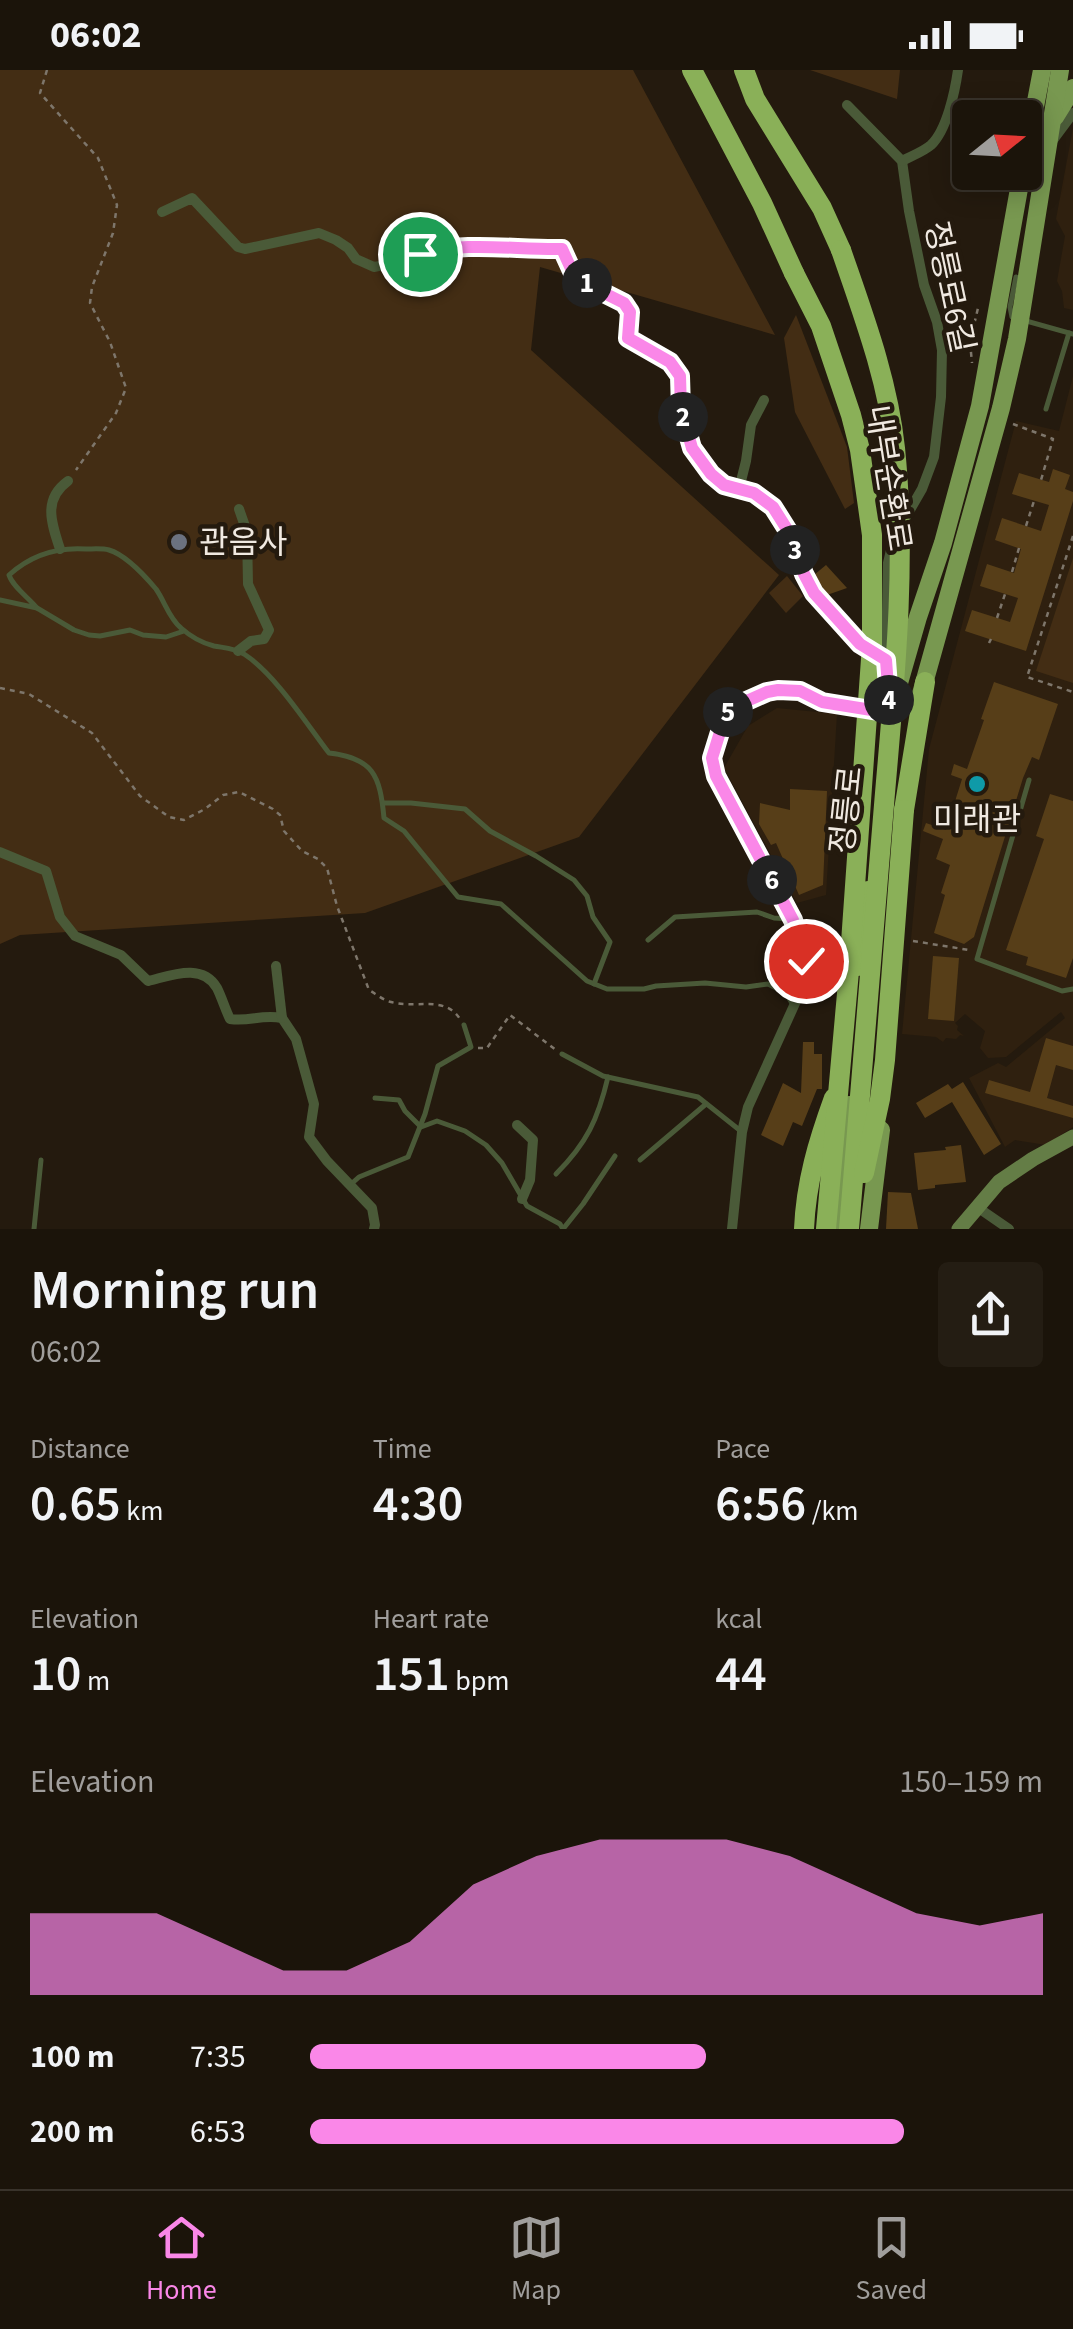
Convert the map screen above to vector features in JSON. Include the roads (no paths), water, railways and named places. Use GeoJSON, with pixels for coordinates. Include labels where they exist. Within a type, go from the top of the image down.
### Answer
{"type":"FeatureCollection","features":[{"type":"Feature","properties":{"kind":"highway","name":"내부순환로"},"geometry":{"type":"LineString","coordinates":[[692,70],[822,326],[860,450],[872,534],[870,664],[826,1229]]}},
{"type":"Feature","properties":{"kind":"highway","name":"내부순환로"},"geometry":{"type":"LineString","coordinates":[[744,70],[755,99],[822,208],[841,250],[868,330],[894,444],[900,544],[852,1229]]}},
{"type":"Feature","properties":{"kind":"highway"},"geometry":{"type":"LineString","coordinates":[[852,1229],[886,1060],[904,810],[924,682]]}},
{"type":"Feature","properties":{"kind":"highway"},"geometry":{"type":"LineString","coordinates":[[804,1229],[811,1165],[843,1072],[868,889]]}},
{"type":"Feature","properties":{"kind":"main road"},"geometry":{"type":"LineString","coordinates":[[1033,70],[1037,97]]}},
{"type":"Feature","properties":{"kind":"main road"},"geometry":{"type":"LineString","coordinates":[[1036,100],[1042,70]]}},
{"type":"Feature","properties":{"kind":"main road","name":"정릉로"},"geometry":{"type":"LineString","coordinates":[[894,1018],[890,954],[901,772],[1001,408],[1020,320],[1021,281],[1060,70]]}},
{"type":"Feature","properties":{"kind":"main road"},"geometry":{"type":"LineString","coordinates":[[1052,122],[1073,88]]}},
{"type":"Feature","properties":{"kind":"main road","name":"정릉로"},"geometry":{"type":"LineString","coordinates":[[838,1229],[879,771],[890,713],[962,476],[984,388],[1019,190]]}},
{"type":"Feature","properties":{"kind":"main road"},"geometry":{"type":"LineString","coordinates":[[1021,281],[1030,202],[1027,190]]}},
{"type":"Feature","properties":{"kind":"main road","name":"정릉로"},"geometry":{"type":"LineString","coordinates":[[869,1229],[894,1018],[924,682]]}},
{"type":"Feature","properties":{"kind":"main road","name":"정릉로"},"geometry":{"type":"LineString","coordinates":[[893,870],[901,948]]}},
{"type":"Feature","properties":{"kind":"street"},"geometry":{"type":"LineString","coordinates":[[847,105],[902,161],[932,145],[949,108],[958,70]]}},
{"type":"Feature","properties":{"kind":"street","name":"정릉로"},"geometry":{"type":"LineString","coordinates":[[1049,145],[1073,113]]}},
{"type":"Feature","properties":{"kind":"street","name":"정릉로6길"},"geometry":{"type":"LineString","coordinates":[[890,713],[886,660],[888,563],[891,548],[934,457],[941,397],[942,350],[909,212],[902,161]]}},
{"type":"Feature","properties":{"kind":"street"},"geometry":{"type":"LineString","coordinates":[[162,212],[192,198],[245,249],[320,233],[374,267],[432,250],[479,246],[562,249],[573,273],[624,303],[630,312],[628,338],[670,362],[680,376],[681,409],[692,448],[711,474],[724,485],[754,493],[773,507],[790,534],[814,593],[860,644],[886,660]]}},
{"type":"Feature","properties":{"kind":"street"},"geometry":{"type":"LineString","coordinates":[[739,489],[751,425],[764,400]]}},
{"type":"Feature","properties":{"kind":"street"},"geometry":{"type":"LineString","coordinates":[[60,549],[50,509],[56,489],[68,480]]}},
{"type":"Feature","properties":{"kind":"street"},"geometry":{"type":"LineString","coordinates":[[238,651],[251,641],[264,639],[269,630],[248,584],[247,532],[240,508]]}},
{"type":"Feature","properties":{"kind":"street"},"geometry":{"type":"LineString","coordinates":[[732,1229],[748,1107],[802,988],[806,961],[793,920],[716,776],[712,758],[722,723],[733,708],[778,690],[800,691],[822,702],[890,713]]}},
{"type":"Feature","properties":{"kind":"street"},"geometry":{"type":"LineString","coordinates":[[0,852],[46,871],[60,917],[75,936],[121,955],[148,982],[188,972],[208,978],[230,1019],[242,1021],[267,1015],[282,1018]]}},
{"type":"Feature","properties":{"kind":"street"},"geometry":{"type":"LineString","coordinates":[[852,1229],[867,1060],[868,889]]}},
{"type":"Feature","properties":{"kind":"street"},"geometry":{"type":"LineString","coordinates":[[276,966],[282,1018],[296,1039],[314,1104],[309,1138],[372,1208],[374,1229]]}},
{"type":"Feature","properties":{"kind":"street"},"geometry":{"type":"LineString","coordinates":[[517,1125],[533,1140],[530,1180],[522,1200]]}},
{"type":"Feature","properties":{"kind":"street"},"geometry":{"type":"LineString","coordinates":[[959,1229],[1000,1182],[1073,1137]]}},
{"type":"Feature","properties":{"kind":"street"},"geometry":{"type":"LineString","coordinates":[[978,1207],[1009,1229]]}},
{"type":"Feature","properties":{"kind":"lane"},"geometry":{"type":"LineString","coordinates":[[1020,320],[1071,334],[1046,410]]}},
{"type":"Feature","properties":{"kind":"lane"},"geometry":{"type":"LineString","coordinates":[[36,608],[11,583],[8,575],[18,566],[51,550],[110,550],[147,579],[176,624],[211,645],[238,651],[263,670],[329,753],[357,758],[371,768],[384,818],[404,831],[458,898],[501,904],[594,984],[628,990],[691,984],[768,984],[786,993],[794,1005]]}},
{"type":"Feature","properties":{"kind":"lane"},"geometry":{"type":"LineString","coordinates":[[0,600],[36,608],[89,635],[130,630],[166,637],[185,631]]}},
{"type":"Feature","properties":{"kind":"lane"},"geometry":{"type":"LineString","coordinates":[[1029,780],[978,958],[1062,991],[1073,988]]}},
{"type":"Feature","properties":{"kind":"lane"},"geometry":{"type":"LineString","coordinates":[[383,804],[465,809],[490,830],[574,880],[587,896],[593,916],[610,942],[594,984]]}},
{"type":"Feature","properties":{"kind":"lane"},"geometry":{"type":"LineString","coordinates":[[648,940],[675,917],[757,912],[793,920]]}},
{"type":"Feature","properties":{"kind":"lane"},"geometry":{"type":"LineString","coordinates":[[350,1186],[359,1177],[408,1157],[438,1066],[472,1047],[464,1025]]}},
{"type":"Feature","properties":{"kind":"lane"},"geometry":{"type":"LineString","coordinates":[[562,1054],[608,1078],[698,1097],[742,1132]]}},
{"type":"Feature","properties":{"kind":"lane"},"geometry":{"type":"LineString","coordinates":[[556,1174],[589,1134],[608,1078]]}},
{"type":"Feature","properties":{"kind":"lane"},"geometry":{"type":"LineString","coordinates":[[374,1098],[399,1100],[421,1127]]}},
{"type":"Feature","properties":{"kind":"lane"},"geometry":{"type":"LineString","coordinates":[[640,1160],[706,1104]]}},
{"type":"Feature","properties":{"kind":"lane"},"geometry":{"type":"LineString","coordinates":[[421,1127],[437,1121],[465,1131],[486,1145],[502,1163],[526,1206],[563,1229],[615,1156]]}},
{"type":"Feature","properties":{"kind":"lane"},"geometry":{"type":"LineString","coordinates":[[34,1229],[41,1160]]}},
{"type":"Feature","properties":{"kind":"place","name":"관음사"},"geometry":{"type":"Point","coordinates":[179,542]}},
{"type":"Feature","properties":{"kind":"place","name":"미래관"},"geometry":{"type":"Point","coordinates":[977,784]}}]}
